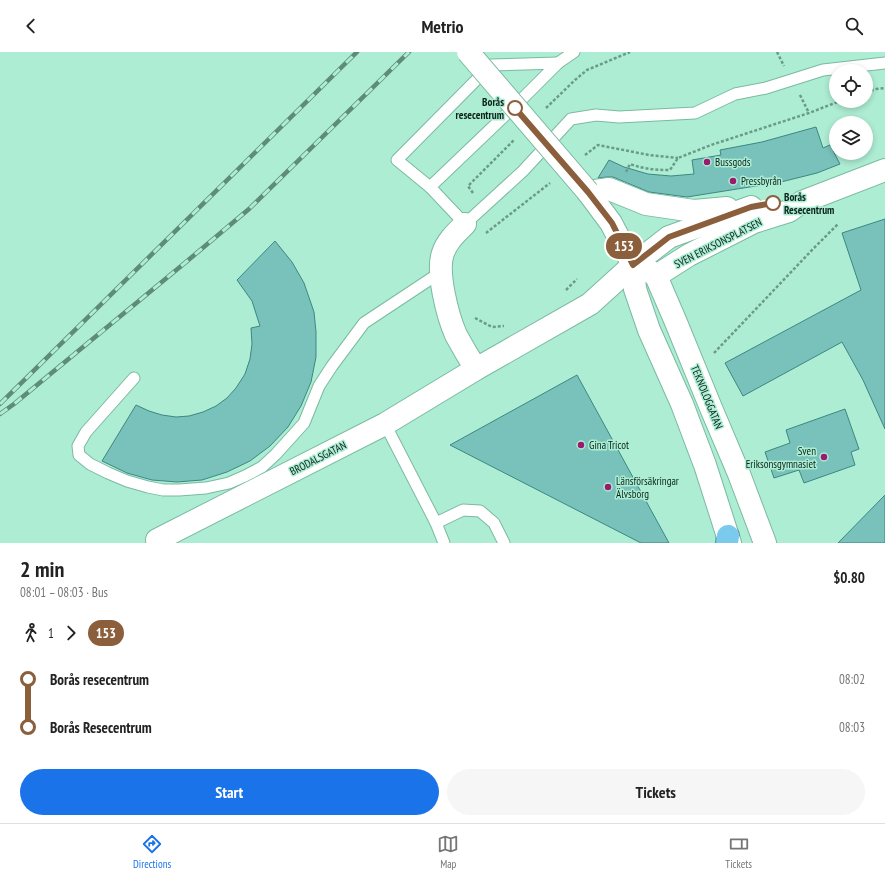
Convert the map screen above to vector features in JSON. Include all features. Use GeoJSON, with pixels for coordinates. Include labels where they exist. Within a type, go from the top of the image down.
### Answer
{"type":"FeatureCollection","features":[{"type":"Feature","properties":{"kind":"street"},"geometry":{"type":"LineString","coordinates":[[468,52],[588,192],[612,223],[633,265],[635,290],[649,330],[682,404],[705,466],[728,541]]}},
{"type":"Feature","properties":{"kind":"street","name":"SVEN ERIKSONSPLATSEN"},"geometry":{"type":"LineString","coordinates":[[656,276],[689,255],[754,222],[789,211],[802,202],[885,170]]}},
{"type":"Feature","properties":{"kind":"street","name":"SVEN ERIKSONSPLATSEN"},"geometry":{"type":"LineString","coordinates":[[588,192],[609,189],[646,204],[694,211],[751,207],[785,201],[802,202]]}},
{"type":"Feature","properties":{"kind":"street","name":"SVEN ERIKSONSPLATSEN"},"geometry":{"type":"LineString","coordinates":[[476,369],[590,304],[633,265],[669,237],[751,207]]}},
{"type":"Feature","properties":{"kind":"street"},"geometry":{"type":"LineString","coordinates":[[465,224],[450,239],[442,254],[441,272],[445,303],[456,334],[476,369]]}},
{"type":"Feature","properties":{"kind":"street"},"geometry":{"type":"LineString","coordinates":[[633,265],[647,269],[656,276]]}},
{"type":"Feature","properties":{"kind":"street","name":"TEKNOLOGGATAN"},"geometry":{"type":"LineString","coordinates":[[656,276],[676,320],[711,408],[740,474],[765,543]]}},
{"type":"Feature","properties":{"kind":"street","name":"BRODALSGATAN"},"geometry":{"type":"LineString","coordinates":[[157,540],[385,424],[476,369]]}},
{"type":"Feature","properties":{"kind":"lane"},"geometry":{"type":"LineString","coordinates":[[430,187],[558,63],[574,52]]}},
{"type":"Feature","properties":{"kind":"lane"},"geometry":{"type":"LineString","coordinates":[[558,63],[491,65],[397,160],[430,187],[465,224],[523,171],[572,119],[596,115],[619,117],[695,113],[735,94],[766,88],[823,70],[885,63]]}},
{"type":"Feature","properties":{"kind":"lane"},"geometry":{"type":"LineString","coordinates":[[134,378],[86,432],[78,446],[79,455],[90,464],[126,481],[163,490],[206,488],[230,483],[262,467],[276,454],[304,422],[319,386],[364,323],[441,272]]}},
{"type":"Feature","properties":{"kind":"lane"},"geometry":{"type":"LineString","coordinates":[[385,424],[436,523],[444,543]]}},
{"type":"Feature","properties":{"kind":"lane"},"geometry":{"type":"LineString","coordinates":[[436,523],[463,510],[480,511],[494,523],[504,543]]}},
{"type":"Feature","properties":{"kind":"path"},"geometry":{"type":"LineString","coordinates":[[541,113],[587,70],[630,52]]}},
{"type":"Feature","properties":{"kind":"path"},"geometry":{"type":"LineString","coordinates":[[777,52],[782,61]]}},
{"type":"Feature","properties":{"kind":"path"},"geometry":{"type":"LineString","coordinates":[[873,90],[885,88]]}},
{"type":"Feature","properties":{"kind":"path"},"geometry":{"type":"LineString","coordinates":[[801,97],[809,113]]}},
{"type":"Feature","properties":{"kind":"path"},"geometry":{"type":"LineString","coordinates":[[630,164],[644,169],[670,170],[678,158],[711,145],[829,105]]}},
{"type":"Feature","properties":{"kind":"path"},"geometry":{"type":"LineString","coordinates":[[497,225],[468,186],[519,136]]}},
{"type":"Feature","properties":{"kind":"path"},"geometry":{"type":"LineString","coordinates":[[711,357],[812,249],[838,224]]}},
{"type":"Feature","properties":{"kind":"path"},"geometry":{"type":"LineString","coordinates":[[561,293],[577,279]]}},
{"type":"Feature","properties":{"kind":"path"},"geometry":{"type":"LineString","coordinates":[[472,313],[475,319],[492,327],[508,326]]}},
{"type":"Feature","properties":{"kind":"building","name":"Borås Resecentrum"},"geometry":{"type":"Polygon","coordinates":[[[816,127],[823,148],[829,145],[829,160],[838,160],[840,164],[817,173],[781,182],[687,197],[649,192],[613,177],[598,178],[609,160],[624,167],[648,174],[671,176],[694,174],[692,160],[721,155],[720,150],[762,142],[816,127]]]}},
{"type":"Feature","properties":{"kind":"building"},"geometry":{"type":"Polygon","coordinates":[[[885,219],[885,429],[863,380],[842,342],[743,396],[725,363],[861,290],[842,233],[885,219]]]}},
{"type":"Feature","properties":{"kind":"building"},"geometry":{"type":"Polygon","coordinates":[[[275,241],[292,262],[304,283],[314,312],[316,332],[316,357],[311,382],[301,406],[288,427],[270,446],[250,461],[227,472],[202,480],[177,482],[152,480],[127,473],[102,461],[136,405],[162,415],[176,417],[189,416],[216,406],[227,398],[236,388],[245,374],[250,359],[252,344],[251,328],[260,326],[252,301],[237,280],[275,241]]]}},
{"type":"Feature","properties":{"kind":"building"},"geometry":{"type":"Polygon","coordinates":[[[577,375],[669,543],[641,543],[450,445],[577,375]]]}},
{"type":"Feature","properties":{"kind":"building"},"geometry":{"type":"Polygon","coordinates":[[[845,409],[859,449],[851,452],[855,465],[804,483],[799,470],[774,478],[765,452],[790,443],[786,430],[845,409]]]}},
{"type":"Feature","properties":{"kind":"building"},"geometry":{"type":"Polygon","coordinates":[[[885,495],[885,543],[838,543],[885,495]]]}},
{"type":"Feature","properties":{"kind":"railway"},"geometry":{"type":"LineString","coordinates":[[0,404],[357,52]]}},
{"type":"Feature","properties":{"kind":"railway"},"geometry":{"type":"LineString","coordinates":[[0,414],[249,209],[409,52]]}},
{"type":"Feature","properties":{"kind":"bus line","name":"153"},"geometry":{"type":"LineString","coordinates":[[515,108],[588,192],[612,223],[633,265],[669,237],[751,207],[773,203]]}},
{"type":"Feature","properties":{"kind":"place","name":"Borås resecentrum"},"geometry":{"type":"Point","coordinates":[515,108]}},
{"type":"Feature","properties":{"kind":"place","name":"Bussgods"},"geometry":{"type":"Point","coordinates":[707,162]}},
{"type":"Feature","properties":{"kind":"place","name":"Pressbyrån"},"geometry":{"type":"Point","coordinates":[733,181]}},
{"type":"Feature","properties":{"kind":"place","name":"Borås Resecentrum"},"geometry":{"type":"Point","coordinates":[773,203]}},
{"type":"Feature","properties":{"kind":"place","name":"Gina Tricot"},"geometry":{"type":"Point","coordinates":[581,445]}},
{"type":"Feature","properties":{"kind":"place","name":"Sven Eriksonsgymnasiet"},"geometry":{"type":"Point","coordinates":[824,457]}},
{"type":"Feature","properties":{"kind":"place","name":"Länsförsäkringar Älvsborg"},"geometry":{"type":"Point","coordinates":[608,487]}}]}
